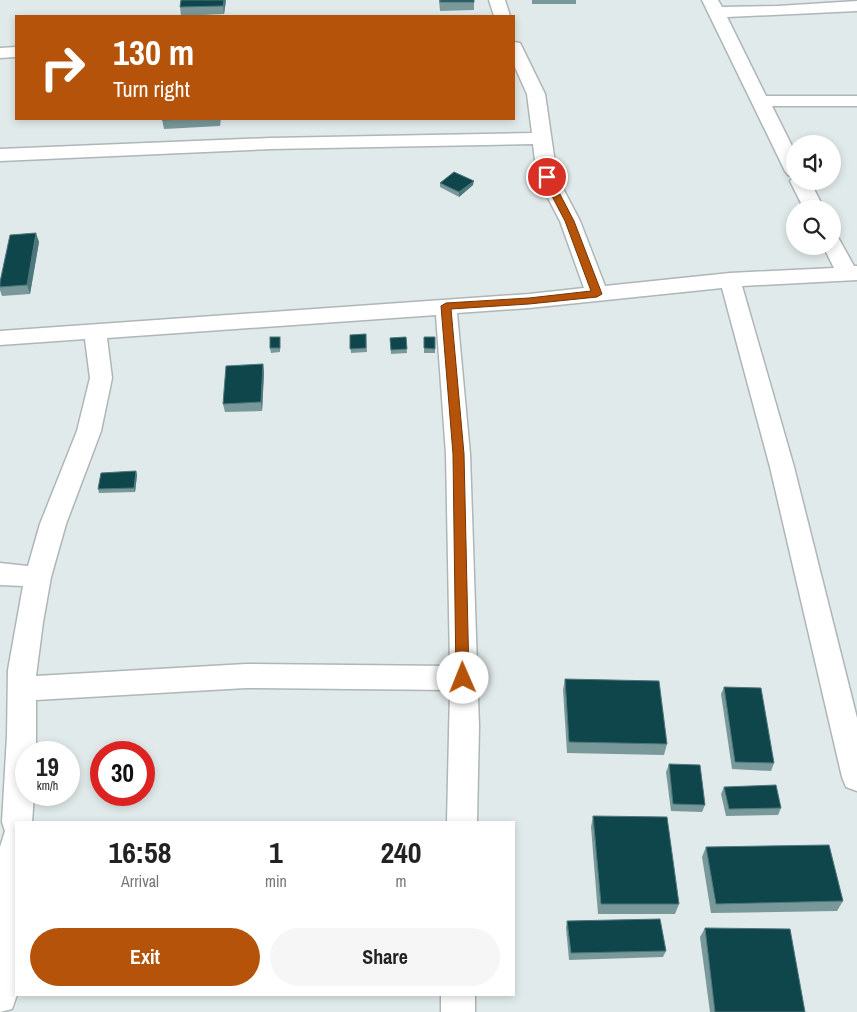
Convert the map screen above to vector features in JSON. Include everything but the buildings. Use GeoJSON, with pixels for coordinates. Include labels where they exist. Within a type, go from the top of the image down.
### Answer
{"type":"FeatureCollection","features":[{"type":"Feature","properties":{"kind":"street"},"geometry":{"type":"LineString","coordinates":[[497,0],[502,15]]}},
{"type":"Feature","properties":{"kind":"street"},"geometry":{"type":"LineString","coordinates":[[713,6],[778,11],[857,6]]}},
{"type":"Feature","properties":{"kind":"street"},"geometry":{"type":"LineString","coordinates":[[713,6],[786,154]]}},
{"type":"Feature","properties":{"kind":"street"},"geometry":{"type":"LineString","coordinates":[[515,49],[536,94],[547,177],[570,221],[597,294]]}},
{"type":"Feature","properties":{"kind":"street"},"geometry":{"type":"LineString","coordinates":[[0,53],[15,52]]}},
{"type":"Feature","properties":{"kind":"street"},"geometry":{"type":"LineString","coordinates":[[759,101],[857,101]]}},
{"type":"Feature","properties":{"kind":"street"},"geometry":{"type":"LineString","coordinates":[[0,155],[226,144],[542,138]]}},
{"type":"Feature","properties":{"kind":"street"},"geometry":{"type":"LineString","coordinates":[[840,255],[852,273]]}},
{"type":"Feature","properties":{"kind":"street"},"geometry":{"type":"LineString","coordinates":[[0,338],[529,301],[730,280],[852,273]]}},
{"type":"Feature","properties":{"kind":"street"},"geometry":{"type":"LineString","coordinates":[[730,280],[782,467],[857,776]]}},
{"type":"Feature","properties":{"kind":"street"},"geometry":{"type":"LineString","coordinates":[[446,306],[458,454],[465,726],[462,821]]}},
{"type":"Feature","properties":{"kind":"street"},"geometry":{"type":"LineString","coordinates":[[17,821],[22,670],[28,631],[38,577],[53,524],[89,431],[101,378],[95,331]]}},
{"type":"Feature","properties":{"kind":"street"},"geometry":{"type":"LineString","coordinates":[[0,574],[38,577]]}},
{"type":"Feature","properties":{"kind":"street"},"geometry":{"type":"LineString","coordinates":[[22,689],[246,676],[463,678]]}},
{"type":"Feature","properties":{"kind":"street"},"geometry":{"type":"LineString","coordinates":[[0,997],[8,954],[11,852]]}},
{"type":"Feature","properties":{"kind":"street"},"geometry":{"type":"LineString","coordinates":[[458,996],[458,1012]]}},
{"type":"Feature","properties":{"kind":"route"},"geometry":{"type":"LineString","coordinates":[[463,678],[458,454],[446,306],[529,301],[597,294],[570,221],[547,177]]}}]}
